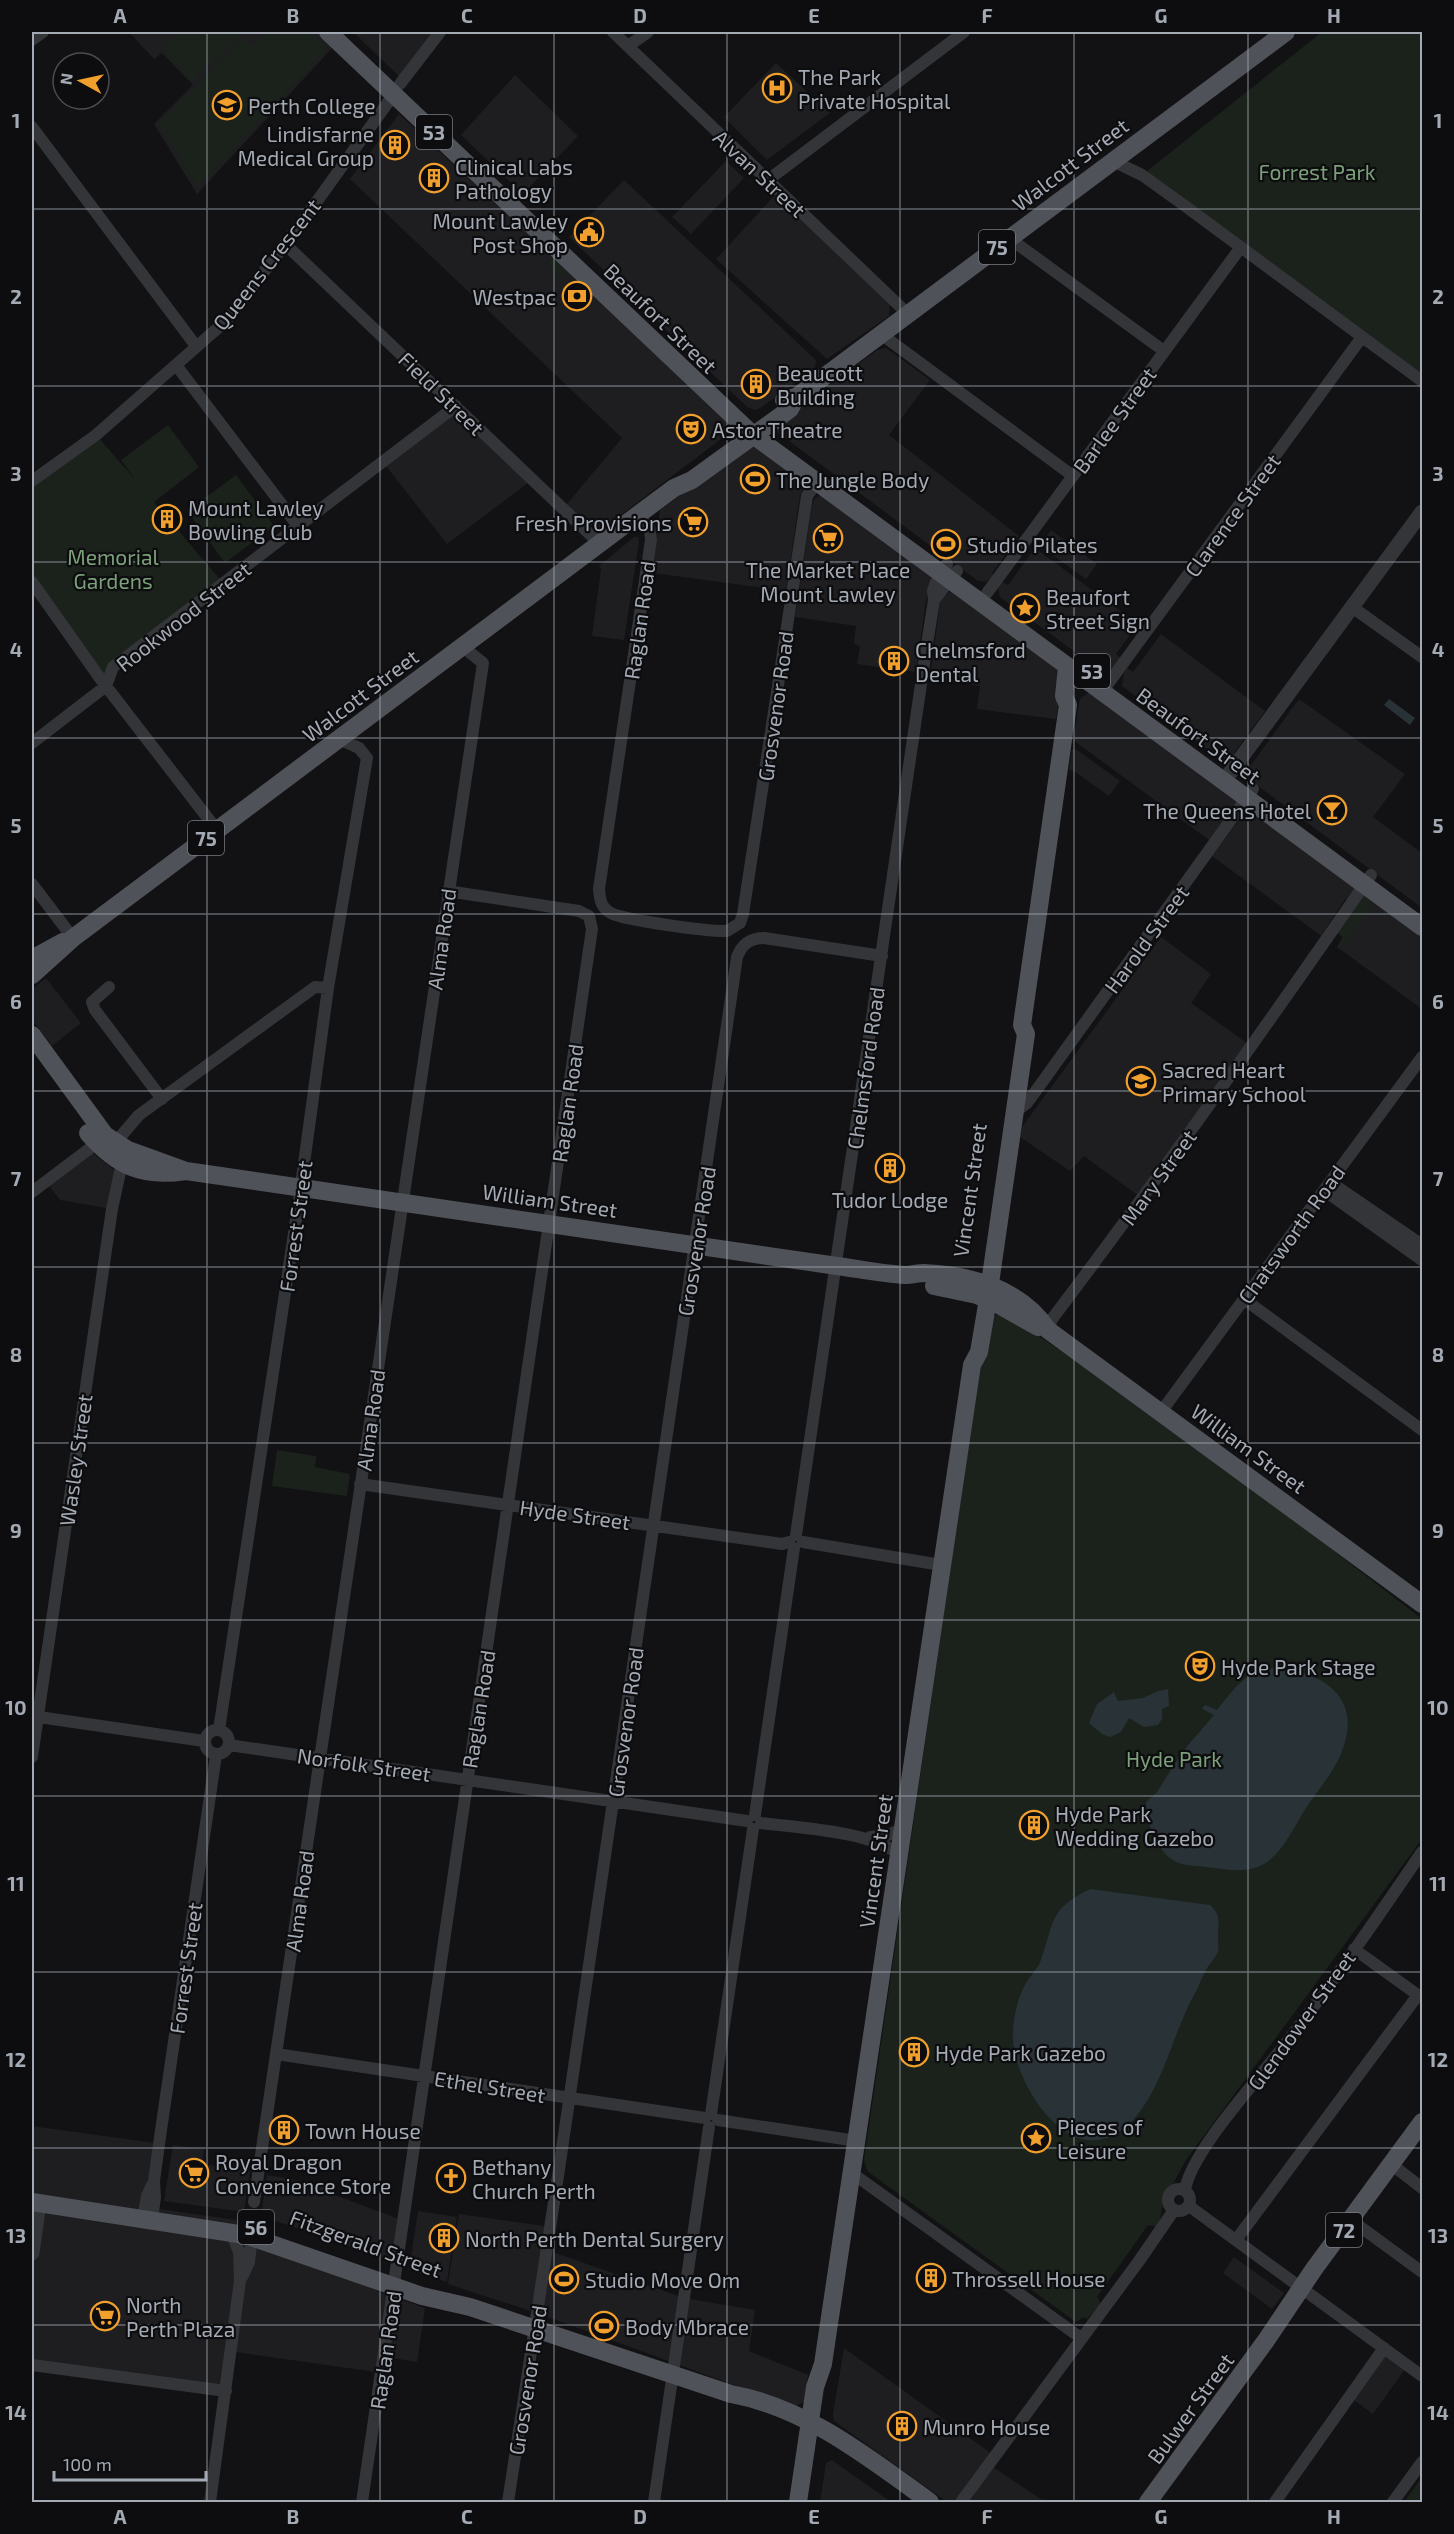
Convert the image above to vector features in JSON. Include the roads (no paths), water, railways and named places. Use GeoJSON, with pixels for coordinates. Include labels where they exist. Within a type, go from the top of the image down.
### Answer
{"type":"FeatureCollection","features":[{"type":"Feature","properties":{"kind":"main road","name":"Beaufort Street"},"geometry":{"type":"LineString","coordinates":[[328,32],[397,89],[754,428],[817,482],[949,572],[987,593],[1091,677],[1367,880],[1422,927]]}},
{"type":"Feature","properties":{"kind":"main road","name":"Beaufort Street"},"geometry":{"type":"LineString","coordinates":[[345,32],[397,89]]}},
{"type":"Feature","properties":{"kind":"main road","name":"Walcott Street"},"geometry":{"type":"LineString","coordinates":[[32,959],[72,938],[674,488],[686,472],[754,428],[790,409],[796,397],[1135,142],[1286,32]]}},
{"type":"Feature","properties":{"kind":"main road","name":"Beaufort Street"},"geometry":{"type":"LineString","coordinates":[[754,428],[949,572],[1067,667],[1091,677]]}},
{"type":"Feature","properties":{"kind":"main road","name":"Vincent Street"},"geometry":{"type":"LineString","coordinates":[[983,1290],[1016,1032],[1022,1024],[1068,705],[1064,696],[1067,667]]}},
{"type":"Feature","properties":{"kind":"main road"},"geometry":{"type":"LineString","coordinates":[[1068,705],[1091,677]]}},
{"type":"Feature","properties":{"kind":"main road","name":"Beaufort Street"},"geometry":{"type":"LineString","coordinates":[[1367,880],[1422,914]]}},
{"type":"Feature","properties":{"kind":"main road","name":"Walcott Street"},"geometry":{"type":"LineString","coordinates":[[32,975],[48,963],[72,938]]}},
{"type":"Feature","properties":{"kind":"main road","name":"Vincent Street"},"geometry":{"type":"LineString","coordinates":[[798,2502],[826,2390],[823,2364],[972,1365],[969,1349],[983,1290],[1026,1034],[1022,1024]]}},
{"type":"Feature","properties":{"kind":"main road","name":"William Street"},"geometry":{"type":"LineString","coordinates":[[32,1035],[94,1122],[106,1143],[122,1162],[137,1169],[163,1175],[186,1171]]}},
{"type":"Feature","properties":{"kind":"main road","name":"William Street"},"geometry":{"type":"LineString","coordinates":[[32,1053],[84,1129],[106,1143],[142,1157],[164,1161],[186,1171],[907,1275],[920,1284],[983,1290],[1002,1289],[1039,1316],[1048,1330],[1422,1604]]}},
{"type":"Feature","properties":{"kind":"main road","name":"Bulwer Street"},"geometry":{"type":"LineString","coordinates":[[1148,2502],[1355,2223],[1395,2167],[1422,2122]]}},
{"type":"Feature","properties":{"kind":"main road","name":"Bulwer Street"},"geometry":{"type":"LineString","coordinates":[[1395,2167],[1422,2137]]}},
{"type":"Feature","properties":{"kind":"main road","name":"Fitzgerald Street"},"geometry":{"type":"LineString","coordinates":[[34,2199],[148,2214],[233,2221],[253,2232],[395,2281],[422,2296],[470,2307],[731,2394],[750,2397],[863,2454],[930,2502]]}},
{"type":"Feature","properties":{"kind":"main road","name":"Fitzgerald Street"},"geometry":{"type":"LineString","coordinates":[[148,2214],[231,2232],[253,2232]]}},
{"type":"Feature","properties":{"kind":"main road","name":"Vincent Street"},"geometry":{"type":"LineString","coordinates":[[809,2502],[814,2431]]}},
{"type":"Feature","properties":{"kind":"main road","name":"Fitzgerald Street"},"geometry":{"type":"LineString","coordinates":[[814,2431],[909,2502]]}},
{"type":"Feature","properties":{"kind":"street"},"geometry":{"type":"LineString","coordinates":[[32,40],[43,32]]}},
{"type":"Feature","properties":{"kind":"street","name":"Queens Crescent"},"geometry":{"type":"LineString","coordinates":[[32,481],[96,435],[226,320],[285,244],[440,32]]}},
{"type":"Feature","properties":{"kind":"street","name":"Alvan Street"},"geometry":{"type":"LineString","coordinates":[[613,32],[908,314]]}},
{"type":"Feature","properties":{"kind":"street"},"geometry":{"type":"LineString","coordinates":[[628,46],[648,32]]}},
{"type":"Feature","properties":{"kind":"street"},"geometry":{"type":"LineString","coordinates":[[768,180],[964,32]]}},
{"type":"Feature","properties":{"kind":"street"},"geometry":{"type":"LineString","coordinates":[[32,127],[196,346]]}},
{"type":"Feature","properties":{"kind":"street"},"geometry":{"type":"LineString","coordinates":[[1135,142],[1136,159],[1142,175]]}},
{"type":"Feature","properties":{"kind":"street"},"geometry":{"type":"LineString","coordinates":[[1111,160],[1142,175],[1422,381]]}},
{"type":"Feature","properties":{"kind":"street"},"geometry":{"type":"LineString","coordinates":[[1009,238],[1164,351]]}},
{"type":"Feature","properties":{"kind":"street","name":"Field Street"},"geometry":{"type":"LineString","coordinates":[[285,244],[599,543]]}},
{"type":"Feature","properties":{"kind":"street","name":"Barlee Street"},"geometry":{"type":"LineString","coordinates":[[987,593],[1241,247]]}},
{"type":"Feature","properties":{"kind":"street"},"geometry":{"type":"LineString","coordinates":[[881,334],[1073,476]]}},
{"type":"Feature","properties":{"kind":"street","name":"Clarence Street"},"geometry":{"type":"LineString","coordinates":[[1106,688],[1362,337]]}},
{"type":"Feature","properties":{"kind":"street"},"geometry":{"type":"LineString","coordinates":[[176,365],[298,526]]}},
{"type":"Feature","properties":{"kind":"street","name":"Rookwood Street"},"geometry":{"type":"LineString","coordinates":[[32,743],[106,686],[113,667],[456,406]]}},
{"type":"Feature","properties":{"kind":"street","name":"Grosvenor Road"},"geometry":{"type":"LineString","coordinates":[[604,908],[621,918],[721,932],[733,929],[740,923],[807,496],[817,482]]}},
{"type":"Feature","properties":{"kind":"street"},"geometry":{"type":"LineString","coordinates":[[1227,777],[1422,512]]}},
{"type":"Feature","properties":{"kind":"street","name":"Raglan Road"},"geometry":{"type":"LineString","coordinates":[[604,908],[600,900],[599,889],[651,540],[650,529],[639,514]]}},
{"type":"Feature","properties":{"kind":"street","name":"Chelmsford Road"},"geometry":{"type":"LineString","coordinates":[[654,2502],[918,704],[934,600],[949,572]]}},
{"type":"Feature","properties":{"kind":"street"},"geometry":{"type":"LineString","coordinates":[[32,582],[106,686],[217,830]]}},
{"type":"Feature","properties":{"kind":"street"},"geometry":{"type":"LineString","coordinates":[[1352,607],[1422,657]]}},
{"type":"Feature","properties":{"kind":"street","name":"Alma Road"},"geometry":{"type":"LineString","coordinates":[[254,2202],[447,891],[483,663],[463,646]]}},
{"type":"Feature","properties":{"kind":"street","name":"Forrest Street"},"geometry":{"type":"LineString","coordinates":[[219,1730],[301,1186],[328,988],[367,758],[359,748],[339,739]]}},
{"type":"Feature","properties":{"kind":"street","name":"Harold Street"},"geometry":{"type":"LineString","coordinates":[[1014,1113],[1027,1103],[1250,794]]}},
{"type":"Feature","properties":{"kind":"street","name":"Mary Street"},"geometry":{"type":"LineString","coordinates":[[1048,1330],[1052,1319],[1143,1198],[1326,942],[1367,880]]}},
{"type":"Feature","properties":{"kind":"street"},"geometry":{"type":"LineString","coordinates":[[32,884],[72,938]]}},
{"type":"Feature","properties":{"kind":"street","name":"Raglan Road"},"geometry":{"type":"LineString","coordinates":[[362,2502],[592,929],[589,916],[579,911],[447,891]]}},
{"type":"Feature","properties":{"kind":"street","name":"Grosvenor Road"},"geometry":{"type":"LineString","coordinates":[[508,2502],[570,2098],[737,957],[746,943],[755,938],[882,956]]}},
{"type":"Feature","properties":{"kind":"street"},"geometry":{"type":"LineString","coordinates":[[109,987],[92,1002],[95,1010],[162,1099]]}},
{"type":"Feature","properties":{"kind":"street"},"geometry":{"type":"LineString","coordinates":[[32,1192],[106,1143],[139,1115],[315,987],[328,988]]}},
{"type":"Feature","properties":{"kind":"street","name":"Chatsworth Road"},"geometry":{"type":"LineString","coordinates":[[1161,1412],[1422,1057]]}},
{"type":"Feature","properties":{"kind":"street"},"geometry":{"type":"LineString","coordinates":[[1020,1072],[1026,1082],[1038,1088]]}},
{"type":"Feature","properties":{"kind":"street","name":"Wasley Street"},"geometry":{"type":"LineString","coordinates":[[32,1757],[34,1716],[112,1209],[122,1162]]}},
{"type":"Feature","properties":{"kind":"street"},"geometry":{"type":"LineString","coordinates":[[1327,1186],[1422,1245]]}},
{"type":"Feature","properties":{"kind":"street"},"geometry":{"type":"LineString","coordinates":[[1327,1186],[1422,1260]]}},
{"type":"Feature","properties":{"kind":"street"},"geometry":{"type":"LineString","coordinates":[[1244,1299],[1422,1430]]}},
{"type":"Feature","properties":{"kind":"street","name":"Hyde Street"},"geometry":{"type":"LineString","coordinates":[[360,1484],[782,1544],[796,1542],[941,1565]]}},
{"type":"Feature","properties":{"kind":"street"},"geometry":{"type":"LineString","coordinates":[[34,1716],[204,1741]]}},
{"type":"Feature","properties":{"kind":"street"},"geometry":{"type":"LineString","coordinates":[[219,1730],[225,1732],[229,1744],[222,1754],[216,1755],[210,1753],[204,1741],[209,1732],[219,1730]]}},
{"type":"Feature","properties":{"kind":"street","name":"Norfolk Street"},"geometry":{"type":"LineString","coordinates":[[229,1744],[863,1838],[886,1845],[899,1854]]}},
{"type":"Feature","properties":{"kind":"street","name":"Forrest Street"},"geometry":{"type":"LineString","coordinates":[[148,2214],[216,1755]]}},
{"type":"Feature","properties":{"kind":"street","name":"Norfolk Street"},"geometry":{"type":"LineString","coordinates":[[863,1838],[888,1835],[903,1829]]}},
{"type":"Feature","properties":{"kind":"street","name":"Glendower Street"},"geometry":{"type":"LineString","coordinates":[[1185,2190],[1188,2175],[1215,2134],[1290,2038],[1422,1852]]}},
{"type":"Feature","properties":{"kind":"street"},"geometry":{"type":"LineString","coordinates":[[1236,2240],[1420,1996],[1353,1949]]}},
{"type":"Feature","properties":{"kind":"street","name":"Ethel Street"},"geometry":{"type":"LineString","coordinates":[[276,2054],[856,2141]]}},
{"type":"Feature","properties":{"kind":"street"},"geometry":{"type":"LineString","coordinates":[[1395,2167],[1422,2188]]}},
{"type":"Feature","properties":{"kind":"street"},"geometry":{"type":"LineString","coordinates":[[852,2173],[1081,2338]]}},
{"type":"Feature","properties":{"kind":"street"},"geometry":{"type":"LineString","coordinates":[[1176,2189],[1185,2190],[1190,2198],[1189,2206],[1181,2211],[1174,2210],[1168,2203],[1169,2195],[1176,2189]]}},
{"type":"Feature","properties":{"kind":"street"},"geometry":{"type":"LineString","coordinates":[[32,2253],[34,2199]]}},
{"type":"Feature","properties":{"kind":"street"},"geometry":{"type":"LineString","coordinates":[[1189,2206],[1422,2376]]}},
{"type":"Feature","properties":{"kind":"street"},"geometry":{"type":"LineString","coordinates":[[961,2502],[1174,2210]]}},
{"type":"Feature","properties":{"kind":"street"},"geometry":{"type":"LineString","coordinates":[[1355,2223],[1422,2272]]}},
{"type":"Feature","properties":{"kind":"street"},"geometry":{"type":"LineString","coordinates":[[210,2502],[240,2281],[239,2252],[231,2232]]}},
{"type":"Feature","properties":{"kind":"street"},"geometry":{"type":"LineString","coordinates":[[240,2281],[249,2262],[253,2232]]}},
{"type":"Feature","properties":{"kind":"street"},"geometry":{"type":"LineString","coordinates":[[1275,2502],[1384,2348]]}},
{"type":"Feature","properties":{"kind":"street"},"geometry":{"type":"LineString","coordinates":[[32,2365],[226,2391]]}},
{"type":"Feature","properties":{"kind":"street"},"geometry":{"type":"LineString","coordinates":[[1393,2502],[1422,2462]]}},
{"type":"Feature","properties":{"kind":"place","name":"The Park Private Hospital"},"geometry":{"type":"Point","coordinates":[777,88]}},
{"type":"Feature","properties":{"kind":"place","name":"Perth College"},"geometry":{"type":"Point","coordinates":[227,105]}},
{"type":"Feature","properties":{"kind":"place","name":"Lindisfarne Medical Group"},"geometry":{"type":"Point","coordinates":[395,145]}},
{"type":"Feature","properties":{"kind":"place","name":"Clinical Labs Pathology"},"geometry":{"type":"Point","coordinates":[434,178]}},
{"type":"Feature","properties":{"kind":"place","name":"Mount Lawley Post Shop"},"geometry":{"type":"Point","coordinates":[589,232]}},
{"type":"Feature","properties":{"kind":"place","name":"Westpac"},"geometry":{"type":"Point","coordinates":[577,296]}},
{"type":"Feature","properties":{"kind":"place","name":"Beaucott Building"},"geometry":{"type":"Point","coordinates":[756,384]}},
{"type":"Feature","properties":{"kind":"place","name":"Astor Theatre"},"geometry":{"type":"Point","coordinates":[691,429]}},
{"type":"Feature","properties":{"kind":"place","name":"The Jungle Body"},"geometry":{"type":"Point","coordinates":[755,479]}},
{"type":"Feature","properties":{"kind":"place","name":"Mount Lawley Bowling Club"},"geometry":{"type":"Point","coordinates":[167,519]}},
{"type":"Feature","properties":{"kind":"place","name":"Fresh Provisions"},"geometry":{"type":"Point","coordinates":[693,522]}},
{"type":"Feature","properties":{"kind":"place","name":"The Market Place Mount Lawley"},"geometry":{"type":"Point","coordinates":[828,538]}},
{"type":"Feature","properties":{"kind":"place","name":"Studio Pilates"},"geometry":{"type":"Point","coordinates":[946,544]}},
{"type":"Feature","properties":{"kind":"place","name":"Beaufort Street Sign"},"geometry":{"type":"Point","coordinates":[1025,608]}},
{"type":"Feature","properties":{"kind":"place","name":"Chelmsford Dental"},"geometry":{"type":"Point","coordinates":[894,661]}},
{"type":"Feature","properties":{"kind":"place","name":"The Queens Hotel"},"geometry":{"type":"Point","coordinates":[1332,810]}},
{"type":"Feature","properties":{"kind":"place","name":"Sacred Heart Primary School"},"geometry":{"type":"Point","coordinates":[1141,1081]}},
{"type":"Feature","properties":{"kind":"place","name":"Tudor Lodge"},"geometry":{"type":"Point","coordinates":[890,1168]}},
{"type":"Feature","properties":{"kind":"place","name":"Hyde Park Stage"},"geometry":{"type":"Point","coordinates":[1200,1666]}},
{"type":"Feature","properties":{"kind":"place","name":"Hyde Park Wedding Gazebo"},"geometry":{"type":"Point","coordinates":[1034,1825]}},
{"type":"Feature","properties":{"kind":"place","name":"Hyde Park Gazebo"},"geometry":{"type":"Point","coordinates":[914,2052]}},
{"type":"Feature","properties":{"kind":"place","name":"Town House"},"geometry":{"type":"Point","coordinates":[284,2130]}},
{"type":"Feature","properties":{"kind":"place","name":"Pieces of Leisure"},"geometry":{"type":"Point","coordinates":[1036,2138]}},
{"type":"Feature","properties":{"kind":"place","name":"Royal Dragon Convenience Store"},"geometry":{"type":"Point","coordinates":[194,2173]}},
{"type":"Feature","properties":{"kind":"place","name":"Bethany Church Perth"},"geometry":{"type":"Point","coordinates":[451,2178]}},
{"type":"Feature","properties":{"kind":"place","name":"North Perth Dental Surgery"},"geometry":{"type":"Point","coordinates":[444,2238]}},
{"type":"Feature","properties":{"kind":"place","name":"Throssell House"},"geometry":{"type":"Point","coordinates":[931,2278]}},
{"type":"Feature","properties":{"kind":"place","name":"Studio Move Om"},"geometry":{"type":"Point","coordinates":[564,2279]}},
{"type":"Feature","properties":{"kind":"place","name":"North Perth Plaza"},"geometry":{"type":"Point","coordinates":[105,2316]}},
{"type":"Feature","properties":{"kind":"place","name":"Body Mbrace"},"geometry":{"type":"Point","coordinates":[604,2326]}},
{"type":"Feature","properties":{"kind":"place","name":"Munro House"},"geometry":{"type":"Point","coordinates":[902,2426]}},
{"type":"Feature","properties":{"kind":"park label","name":"Forrest Park"},"geometry":{"type":"Point","coordinates":[1317,171]}},
{"type":"Feature","properties":{"kind":"park label","name":"Memorial Gardens"},"geometry":{"type":"Point","coordinates":[113,568]}},
{"type":"Feature","properties":{"kind":"park label","name":"Hyde Park"},"geometry":{"type":"Point","coordinates":[1174,1758]}}]}
